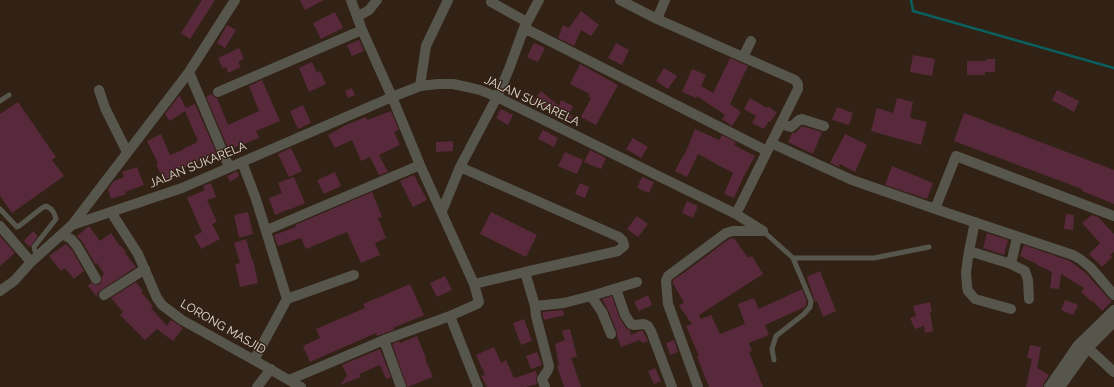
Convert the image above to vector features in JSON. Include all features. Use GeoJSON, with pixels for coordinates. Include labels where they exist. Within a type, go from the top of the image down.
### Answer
{"type":"FeatureCollection","features":[{"type":"Feature","properties":{"kind":"street"},"geometry":{"type":"LineString","coordinates":[[72,225],[189,72],[235,0]]}},
{"type":"Feature","properties":{"kind":"street"},"geometry":{"type":"LineString","coordinates":[[289,380],[384,340],[450,316],[479,302],[474,284],[420,165],[362,30],[351,0]]}},
{"type":"Feature","properties":{"kind":"street"},"geometry":{"type":"LineString","coordinates":[[357,17],[369,10],[377,0]]}},
{"type":"Feature","properties":{"kind":"street"},"geometry":{"type":"LineString","coordinates":[[420,86],[426,46],[448,0]]}},
{"type":"Feature","properties":{"kind":"street"},"geometry":{"type":"LineString","coordinates":[[442,211],[460,167],[497,96],[526,25],[539,0]]}},
{"type":"Feature","properties":{"kind":"street"},"geometry":{"type":"LineString","coordinates":[[620,0],[657,19],[795,80],[798,84],[798,89],[736,214]]}},
{"type":"Feature","properties":{"kind":"street"},"geometry":{"type":"LineString","coordinates":[[657,19],[665,0]]}},
{"type":"Feature","properties":{"kind":"street"},"geometry":{"type":"LineString","coordinates":[[491,2],[526,25],[769,147],[852,180],[1044,245],[1080,259],[1091,268],[1114,295]]}},
{"type":"Feature","properties":{"kind":"street"},"geometry":{"type":"LineString","coordinates":[[218,92],[362,30]]}},
{"type":"Feature","properties":{"kind":"street"},"geometry":{"type":"LineString","coordinates":[[744,57],[751,41]]}},
{"type":"Feature","properties":{"kind":"street"},"geometry":{"type":"LineString","coordinates":[[189,72],[229,167]]}},
{"type":"Feature","properties":{"kind":"street","name":"JALAN SUKARELA"},"geometry":{"type":"LineString","coordinates":[[0,290],[14,281],[35,259],[72,225],[182,188],[392,97],[420,86],[438,84],[453,84],[480,90],[497,96],[736,214],[763,231]]}},
{"type":"Feature","properties":{"kind":"street"},"geometry":{"type":"LineString","coordinates":[[99,90],[105,108],[127,152]]}},
{"type":"Feature","properties":{"kind":"street"},"geometry":{"type":"LineString","coordinates":[[781,124],[791,127],[802,119],[824,126]]}},
{"type":"Feature","properties":{"kind":"street"},"geometry":{"type":"LineString","coordinates":[[935,209],[956,156],[1114,216]]}},
{"type":"Feature","properties":{"kind":"street"},"geometry":{"type":"LineString","coordinates":[[242,162],[267,230],[287,299]]}},
{"type":"Feature","properties":{"kind":"street"},"geometry":{"type":"LineString","coordinates":[[267,230],[420,165]]}},
{"type":"Feature","properties":{"kind":"street"},"geometry":{"type":"LineString","coordinates":[[460,167],[619,237],[624,241],[624,246],[618,251],[474,284]]}},
{"type":"Feature","properties":{"kind":"street","name":"LORONG MASJID"},"geometry":{"type":"LineString","coordinates":[[112,212],[138,254],[157,298],[162,305],[182,320],[301,387]]}},
{"type":"Feature","properties":{"kind":"street"},"geometry":{"type":"LineString","coordinates":[[975,222],[966,272],[966,286],[970,295],[975,299],[1011,309]]}},
{"type":"Feature","properties":{"kind":"street"},"geometry":{"type":"LineString","coordinates":[[0,226],[35,259]]}},
{"type":"Feature","properties":{"kind":"street"},"geometry":{"type":"LineString","coordinates":[[698,387],[668,304],[666,281],[668,276],[726,233],[733,231],[763,231]]}},
{"type":"Feature","properties":{"kind":"street"},"geometry":{"type":"LineString","coordinates":[[62,234],[71,239],[77,246],[96,279]]}},
{"type":"Feature","properties":{"kind":"street"},"geometry":{"type":"LineString","coordinates":[[1011,264],[1017,237]]}},
{"type":"Feature","properties":{"kind":"street"},"geometry":{"type":"LineString","coordinates":[[969,252],[1011,264],[1025,271],[1028,280],[1029,300]]}},
{"type":"Feature","properties":{"kind":"street"},"geometry":{"type":"LineString","coordinates":[[104,295],[145,269]]}},
{"type":"Feature","properties":{"kind":"street"},"geometry":{"type":"LineString","coordinates":[[525,272],[535,306],[536,316],[549,366],[542,379],[545,387]]}},
{"type":"Feature","properties":{"kind":"street"},"geometry":{"type":"LineString","coordinates":[[254,360],[287,299],[354,275]]}},
{"type":"Feature","properties":{"kind":"street"},"geometry":{"type":"LineString","coordinates":[[535,306],[564,303],[637,282]]}},
{"type":"Feature","properties":{"kind":"street"},"geometry":{"type":"LineString","coordinates":[[616,288],[625,314],[631,324],[644,324],[648,326],[651,331],[672,387]]}},
{"type":"Feature","properties":{"kind":"street"},"geometry":{"type":"LineString","coordinates":[[592,296],[602,312],[611,334]]}},
{"type":"Feature","properties":{"kind":"street"},"geometry":{"type":"LineString","coordinates":[[1049,387],[1078,345],[1114,310]]}},
{"type":"Feature","properties":{"kind":"street"},"geometry":{"type":"LineString","coordinates":[[450,316],[478,387]]}},
{"type":"Feature","properties":{"kind":"street"},"geometry":{"type":"LineString","coordinates":[[1064,385],[1088,348],[1114,322]]}},
{"type":"Feature","properties":{"kind":"street"},"geometry":{"type":"LineString","coordinates":[[384,340],[401,387]]}},
{"type":"Feature","properties":{"kind":"street"},"geometry":{"type":"LineString","coordinates":[[1088,348],[1114,372]]}},
{"type":"Feature","properties":{"kind":"street"},"geometry":{"type":"LineString","coordinates":[[257,387],[270,369]]}},
{"type":"Feature","properties":{"kind":"lane"},"geometry":{"type":"LineString","coordinates":[[0,101],[9,95]]}},
{"type":"Feature","properties":{"kind":"lane"},"geometry":{"type":"LineString","coordinates":[[0,209],[17,227],[46,206],[54,213],[56,219],[34,247],[35,259]]}},
{"type":"Feature","properties":{"kind":"lane","name":"JALAN SUKARELA"},"geometry":{"type":"LineString","coordinates":[[763,231],[793,258]]}},
{"type":"Feature","properties":{"kind":"lane"},"geometry":{"type":"LineString","coordinates":[[774,360],[772,349],[776,336],[804,314],[810,307],[811,301],[793,258],[874,258],[929,247]]}},
{"type":"Feature","properties":{"kind":"building"},"geometry":{"type":"Polygon","coordinates":[[[202,0],[215,0],[190,39],[181,33],[202,0]]]}},
{"type":"Feature","properties":{"kind":"building"},"geometry":{"type":"Polygon","coordinates":[[[300,0],[324,0],[305,10],[300,0]]]}},
{"type":"Feature","properties":{"kind":"building"},"geometry":{"type":"Polygon","coordinates":[[[581,11],[599,25],[591,36],[581,30],[574,46],[558,38],[563,25],[569,28],[581,11]]]}},
{"type":"Feature","properties":{"kind":"building"},"geometry":{"type":"Polygon","coordinates":[[[335,12],[343,28],[321,39],[313,23],[335,12]]]}},
{"type":"Feature","properties":{"kind":"building"},"geometry":{"type":"Polygon","coordinates":[[[227,25],[236,30],[225,48],[217,43],[227,25]]]}},
{"type":"Feature","properties":{"kind":"building"},"geometry":{"type":"Polygon","coordinates":[[[359,40],[364,51],[352,56],[347,45],[359,40]]]}},
{"type":"Feature","properties":{"kind":"building"},"geometry":{"type":"Polygon","coordinates":[[[534,43],[545,48],[538,62],[527,57],[534,43]]]}},
{"type":"Feature","properties":{"kind":"building"},"geometry":{"type":"Polygon","coordinates":[[[616,43],[629,50],[622,65],[608,58],[616,43]]]}},
{"type":"Feature","properties":{"kind":"building"},"geometry":{"type":"Polygon","coordinates":[[[239,48],[244,59],[238,62],[241,67],[228,73],[226,67],[223,69],[218,58],[239,48]]]}},
{"type":"Feature","properties":{"kind":"building"},"geometry":{"type":"Polygon","coordinates":[[[913,55],[935,59],[932,76],[910,72],[913,55]]]}},
{"type":"Feature","properties":{"kind":"building"},"geometry":{"type":"Polygon","coordinates":[[[730,58],[748,66],[730,104],[741,112],[732,126],[722,119],[725,115],[697,96],[696,98],[682,92],[692,69],[706,75],[701,86],[713,93],[730,58]]]}},
{"type":"Feature","properties":{"kind":"building"},"geometry":{"type":"Polygon","coordinates":[[[986,59],[995,59],[995,72],[985,72],[985,75],[967,75],[967,61],[986,61],[986,59]]]}},
{"type":"Feature","properties":{"kind":"building"},"geometry":{"type":"Polygon","coordinates":[[[312,62],[317,73],[320,71],[326,84],[309,92],[299,68],[312,62]]]}},
{"type":"Feature","properties":{"kind":"building"},"geometry":{"type":"Polygon","coordinates":[[[580,64],[618,85],[596,125],[581,117],[591,98],[588,96],[590,94],[570,84],[580,64]]]}},
{"type":"Feature","properties":{"kind":"building"},"geometry":{"type":"Polygon","coordinates":[[[664,68],[677,76],[668,89],[656,81],[664,68]]]}},
{"type":"Feature","properties":{"kind":"building"},"geometry":{"type":"Polygon","coordinates":[[[262,80],[280,121],[256,131],[259,138],[229,150],[206,97],[212,94],[217,98],[228,125],[259,111],[249,86],[262,80]]]}},
{"type":"Feature","properties":{"kind":"building"},"geometry":{"type":"Polygon","coordinates":[[[352,88],[355,95],[348,98],[345,91],[352,88]]]}},
{"type":"Feature","properties":{"kind":"building"},"geometry":{"type":"Polygon","coordinates":[[[1057,90],[1079,101],[1074,112],[1052,100],[1057,90]]]}},
{"type":"Feature","properties":{"kind":"building"},"geometry":{"type":"Polygon","coordinates":[[[541,91],[559,106],[561,100],[573,106],[569,114],[573,117],[571,119],[545,107],[543,110],[532,102],[541,91]]]}},
{"type":"Feature","properties":{"kind":"building"},"geometry":{"type":"Polygon","coordinates":[[[180,96],[186,108],[195,104],[217,154],[173,171],[175,175],[164,181],[156,164],[158,163],[147,141],[161,134],[170,155],[183,150],[198,141],[185,111],[170,121],[165,114],[180,96]]]}},
{"type":"Feature","properties":{"kind":"building"},"geometry":{"type":"Polygon","coordinates":[[[750,98],[767,108],[768,106],[777,113],[764,129],[752,123],[756,116],[744,109],[750,98]]]}},
{"type":"Feature","properties":{"kind":"building"},"geometry":{"type":"Polygon","coordinates":[[[897,98],[913,102],[910,118],[927,122],[921,145],[871,131],[877,108],[893,113],[897,98]]]}},
{"type":"Feature","properties":{"kind":"building"},"geometry":{"type":"Polygon","coordinates":[[[18,102],[56,157],[52,160],[64,176],[12,213],[0,196],[0,114],[18,102]]]}},
{"type":"Feature","properties":{"kind":"building"},"geometry":{"type":"Polygon","coordinates":[[[303,105],[311,123],[298,129],[290,111],[303,105]]]}},
{"type":"Feature","properties":{"kind":"building"},"geometry":{"type":"Polygon","coordinates":[[[837,107],[853,113],[849,125],[832,120],[837,107]]]}},
{"type":"Feature","properties":{"kind":"building"},"geometry":{"type":"Polygon","coordinates":[[[501,109],[513,115],[508,125],[496,118],[501,109]]]}},
{"type":"Feature","properties":{"kind":"building"},"geometry":{"type":"Polygon","coordinates":[[[391,111],[399,130],[394,132],[400,145],[379,155],[388,172],[379,175],[370,157],[361,161],[352,140],[335,148],[328,135],[346,125],[366,117],[367,120],[391,111]]]}},
{"type":"Feature","properties":{"kind":"building"},"geometry":{"type":"Polygon","coordinates":[[[964,113],[1114,170],[1114,204],[1082,191],[1082,189],[954,141],[964,113]]]}},
{"type":"Feature","properties":{"kind":"building"},"geometry":{"type":"Polygon","coordinates":[[[802,126],[822,132],[813,154],[788,142],[792,133],[795,133],[802,126]]]}},
{"type":"Feature","properties":{"kind":"building"},"geometry":{"type":"Polygon","coordinates":[[[695,129],[719,140],[722,135],[736,142],[734,145],[755,156],[734,198],[724,194],[733,173],[698,154],[687,177],[675,171],[685,154],[695,129]]]}},
{"type":"Feature","properties":{"kind":"building"},"geometry":{"type":"Polygon","coordinates":[[[543,130],[558,138],[554,147],[538,139],[543,130]]]}},
{"type":"Feature","properties":{"kind":"building"},"geometry":{"type":"Polygon","coordinates":[[[845,134],[866,144],[855,172],[840,164],[839,167],[830,163],[845,134]]]}},
{"type":"Feature","properties":{"kind":"building"},"geometry":{"type":"Polygon","coordinates":[[[633,138],[648,147],[641,158],[626,149],[633,138]]]}},
{"type":"Feature","properties":{"kind":"building"},"geometry":{"type":"Polygon","coordinates":[[[453,141],[453,151],[436,152],[436,142],[453,141]]]}},
{"type":"Feature","properties":{"kind":"building"},"geometry":{"type":"Polygon","coordinates":[[[291,148],[302,171],[289,177],[278,154],[291,148]]]}},
{"type":"Feature","properties":{"kind":"building"},"geometry":{"type":"Polygon","coordinates":[[[590,150],[606,158],[601,169],[584,162],[590,150]]]}},
{"type":"Feature","properties":{"kind":"building"},"geometry":{"type":"Polygon","coordinates":[[[565,152],[583,160],[577,174],[558,166],[565,152]]]}},
{"type":"Feature","properties":{"kind":"building"},"geometry":{"type":"Polygon","coordinates":[[[892,166],[933,183],[927,199],[885,185],[892,166]]]}},
{"type":"Feature","properties":{"kind":"building"},"geometry":{"type":"Polygon","coordinates":[[[137,167],[144,185],[125,192],[126,194],[111,199],[108,189],[114,181],[124,177],[122,172],[137,167]]]}},
{"type":"Feature","properties":{"kind":"building"},"geometry":{"type":"Polygon","coordinates":[[[237,171],[239,176],[230,182],[227,176],[237,171]]]}},
{"type":"Feature","properties":{"kind":"building"},"geometry":{"type":"Polygon","coordinates":[[[335,172],[341,186],[324,194],[317,180],[335,172]]]}},
{"type":"Feature","properties":{"kind":"building"},"geometry":{"type":"Polygon","coordinates":[[[414,175],[427,200],[413,207],[400,181],[414,175]]]}},
{"type":"Feature","properties":{"kind":"building"},"geometry":{"type":"Polygon","coordinates":[[[294,177],[305,203],[275,215],[269,198],[282,193],[278,183],[294,177]]]}},
{"type":"Feature","properties":{"kind":"building"},"geometry":{"type":"Polygon","coordinates":[[[642,177],[654,182],[649,193],[637,188],[642,177]]]}},
{"type":"Feature","properties":{"kind":"building"},"geometry":{"type":"Polygon","coordinates":[[[211,183],[216,197],[207,200],[217,222],[212,224],[220,239],[201,249],[194,236],[202,232],[187,198],[205,190],[203,186],[211,183]]]}},
{"type":"Feature","properties":{"kind":"building"},"geometry":{"type":"Polygon","coordinates":[[[580,183],[589,187],[585,198],[575,194],[580,183]]]}},
{"type":"Feature","properties":{"kind":"building"},"geometry":{"type":"Polygon","coordinates":[[[372,192],[382,217],[378,218],[386,238],[375,243],[380,255],[361,263],[347,232],[306,249],[301,238],[278,246],[274,235],[296,227],[295,225],[372,192]]]}},
{"type":"Feature","properties":{"kind":"building"},"geometry":{"type":"Polygon","coordinates":[[[687,201],[698,206],[693,218],[682,213],[687,201]]]}},
{"type":"Feature","properties":{"kind":"building"},"geometry":{"type":"Polygon","coordinates":[[[248,212],[253,234],[239,238],[234,215],[248,212]]]}},
{"type":"Feature","properties":{"kind":"building"},"geometry":{"type":"Polygon","coordinates":[[[491,212],[537,235],[526,257],[480,234],[491,212]]]}},
{"type":"Feature","properties":{"kind":"building"},"geometry":{"type":"Polygon","coordinates":[[[1066,214],[1074,215],[1073,230],[1064,229],[1066,214]]]}},
{"type":"Feature","properties":{"kind":"building"},"geometry":{"type":"Polygon","coordinates":[[[1092,215],[1098,217],[1114,234],[1114,252],[1110,255],[1112,257],[1102,267],[1089,254],[1100,243],[1082,223],[1092,215]]]}},
{"type":"Feature","properties":{"kind":"building"},"geometry":{"type":"Polygon","coordinates":[[[637,216],[648,224],[638,237],[627,229],[637,216]]]}},
{"type":"Feature","properties":{"kind":"building"},"geometry":{"type":"Polygon","coordinates":[[[89,226],[100,241],[111,233],[136,267],[98,292],[97,297],[88,286],[91,283],[96,285],[100,284],[104,274],[97,263],[95,264],[83,243],[77,236],[89,226]]]}},
{"type":"Feature","properties":{"kind":"building"},"geometry":{"type":"Polygon","coordinates":[[[33,231],[38,236],[30,247],[24,241],[33,231]]]}},
{"type":"Feature","properties":{"kind":"building"},"geometry":{"type":"Polygon","coordinates":[[[987,233],[1008,240],[1004,255],[983,248],[987,233]]]}},
{"type":"Feature","properties":{"kind":"building"},"geometry":{"type":"Polygon","coordinates":[[[0,236],[15,253],[0,266],[0,236]]]}},
{"type":"Feature","properties":{"kind":"building"},"geometry":{"type":"Polygon","coordinates":[[[734,238],[748,258],[752,256],[763,274],[699,315],[701,319],[711,315],[720,334],[745,324],[738,304],[754,298],[759,309],[802,289],[807,301],[805,307],[765,325],[769,335],[749,343],[752,351],[749,352],[763,387],[709,387],[697,357],[699,356],[686,326],[692,324],[679,306],[684,302],[673,284],[673,280],[729,239],[734,238]]]}},
{"type":"Feature","properties":{"kind":"building"},"geometry":{"type":"Polygon","coordinates":[[[246,239],[253,260],[258,283],[240,287],[235,264],[240,263],[234,243],[246,239]]]}},
{"type":"Feature","properties":{"kind":"building"},"geometry":{"type":"Polygon","coordinates":[[[66,244],[72,250],[84,271],[74,279],[65,268],[61,271],[49,256],[66,244]]]}},
{"type":"Feature","properties":{"kind":"building"},"geometry":{"type":"Polygon","coordinates":[[[1024,245],[1070,261],[1086,273],[1112,301],[1102,311],[1093,301],[1092,302],[1081,292],[1084,288],[1061,274],[1059,289],[1050,288],[1052,272],[1020,256],[1024,245]]]}},
{"type":"Feature","properties":{"kind":"building"},"geometry":{"type":"Polygon","coordinates":[[[820,271],[836,311],[823,317],[817,301],[815,302],[807,277],[820,271]]]}},
{"type":"Feature","properties":{"kind":"building"},"geometry":{"type":"Polygon","coordinates":[[[445,276],[452,290],[437,297],[430,283],[445,276]]]}},
{"type":"Feature","properties":{"kind":"building"},"geometry":{"type":"Polygon","coordinates":[[[136,282],[143,291],[141,292],[153,306],[151,308],[167,326],[171,320],[183,328],[173,341],[157,329],[145,340],[120,315],[123,312],[111,298],[136,282]]]}},
{"type":"Feature","properties":{"kind":"building"},"geometry":{"type":"Polygon","coordinates":[[[410,284],[424,315],[393,328],[394,330],[377,336],[376,333],[310,362],[303,346],[320,338],[316,329],[365,308],[363,304],[410,284]]]}},
{"type":"Feature","properties":{"kind":"building"},"geometry":{"type":"Polygon","coordinates":[[[648,295],[652,305],[639,311],[634,302],[648,295]]]}},
{"type":"Feature","properties":{"kind":"building"},"geometry":{"type":"Polygon","coordinates":[[[612,296],[619,317],[626,328],[630,330],[631,335],[643,331],[648,341],[642,343],[640,340],[621,347],[617,332],[602,299],[612,296]]]}},
{"type":"Feature","properties":{"kind":"building"},"geometry":{"type":"Polygon","coordinates":[[[1065,300],[1078,305],[1073,315],[1061,310],[1065,300]]]}},
{"type":"Feature","properties":{"kind":"building"},"geometry":{"type":"Polygon","coordinates":[[[930,302],[933,331],[925,333],[924,326],[915,329],[910,318],[916,316],[913,306],[930,302]]]}},
{"type":"Feature","properties":{"kind":"building"},"geometry":{"type":"Polygon","coordinates":[[[563,310],[564,315],[544,320],[542,312],[563,310]]]}},
{"type":"Feature","properties":{"kind":"building"},"geometry":{"type":"Polygon","coordinates":[[[524,319],[532,341],[521,345],[513,323],[524,319]]]}},
{"type":"Feature","properties":{"kind":"building"},"geometry":{"type":"Polygon","coordinates":[[[570,329],[577,357],[571,358],[581,387],[564,387],[557,366],[559,366],[555,344],[565,340],[562,331],[570,329]]]}},
{"type":"Feature","properties":{"kind":"building"},"geometry":{"type":"Polygon","coordinates":[[[417,336],[433,377],[407,387],[392,344],[399,341],[400,343],[417,336]]]}},
{"type":"Feature","properties":{"kind":"building"},"geometry":{"type":"Polygon","coordinates":[[[674,340],[678,352],[670,355],[666,343],[674,340]]]}},
{"type":"Feature","properties":{"kind":"building"},"geometry":{"type":"Polygon","coordinates":[[[1030,345],[1041,347],[1037,368],[1049,375],[1043,387],[1026,387],[1032,359],[1027,358],[1030,345]]]}},
{"type":"Feature","properties":{"kind":"building"},"geometry":{"type":"Polygon","coordinates":[[[494,347],[501,363],[506,360],[514,378],[536,371],[537,384],[526,387],[487,387],[481,376],[485,375],[476,355],[494,347]]]}},
{"type":"Feature","properties":{"kind":"building"},"geometry":{"type":"Polygon","coordinates":[[[380,349],[391,377],[386,379],[380,365],[359,374],[361,377],[340,385],[347,375],[342,365],[380,349]]]}},
{"type":"Feature","properties":{"kind":"building"},"geometry":{"type":"Polygon","coordinates":[[[537,352],[542,365],[531,369],[526,356],[537,352]]]}},
{"type":"Feature","properties":{"kind":"building"},"geometry":{"type":"Polygon","coordinates":[[[655,368],[661,381],[654,384],[648,371],[655,368]]]}},
{"type":"Feature","properties":{"kind":"waterway"},"geometry":{"type":"LineString","coordinates":[[911,0],[913,11],[1114,68]]}}]}
